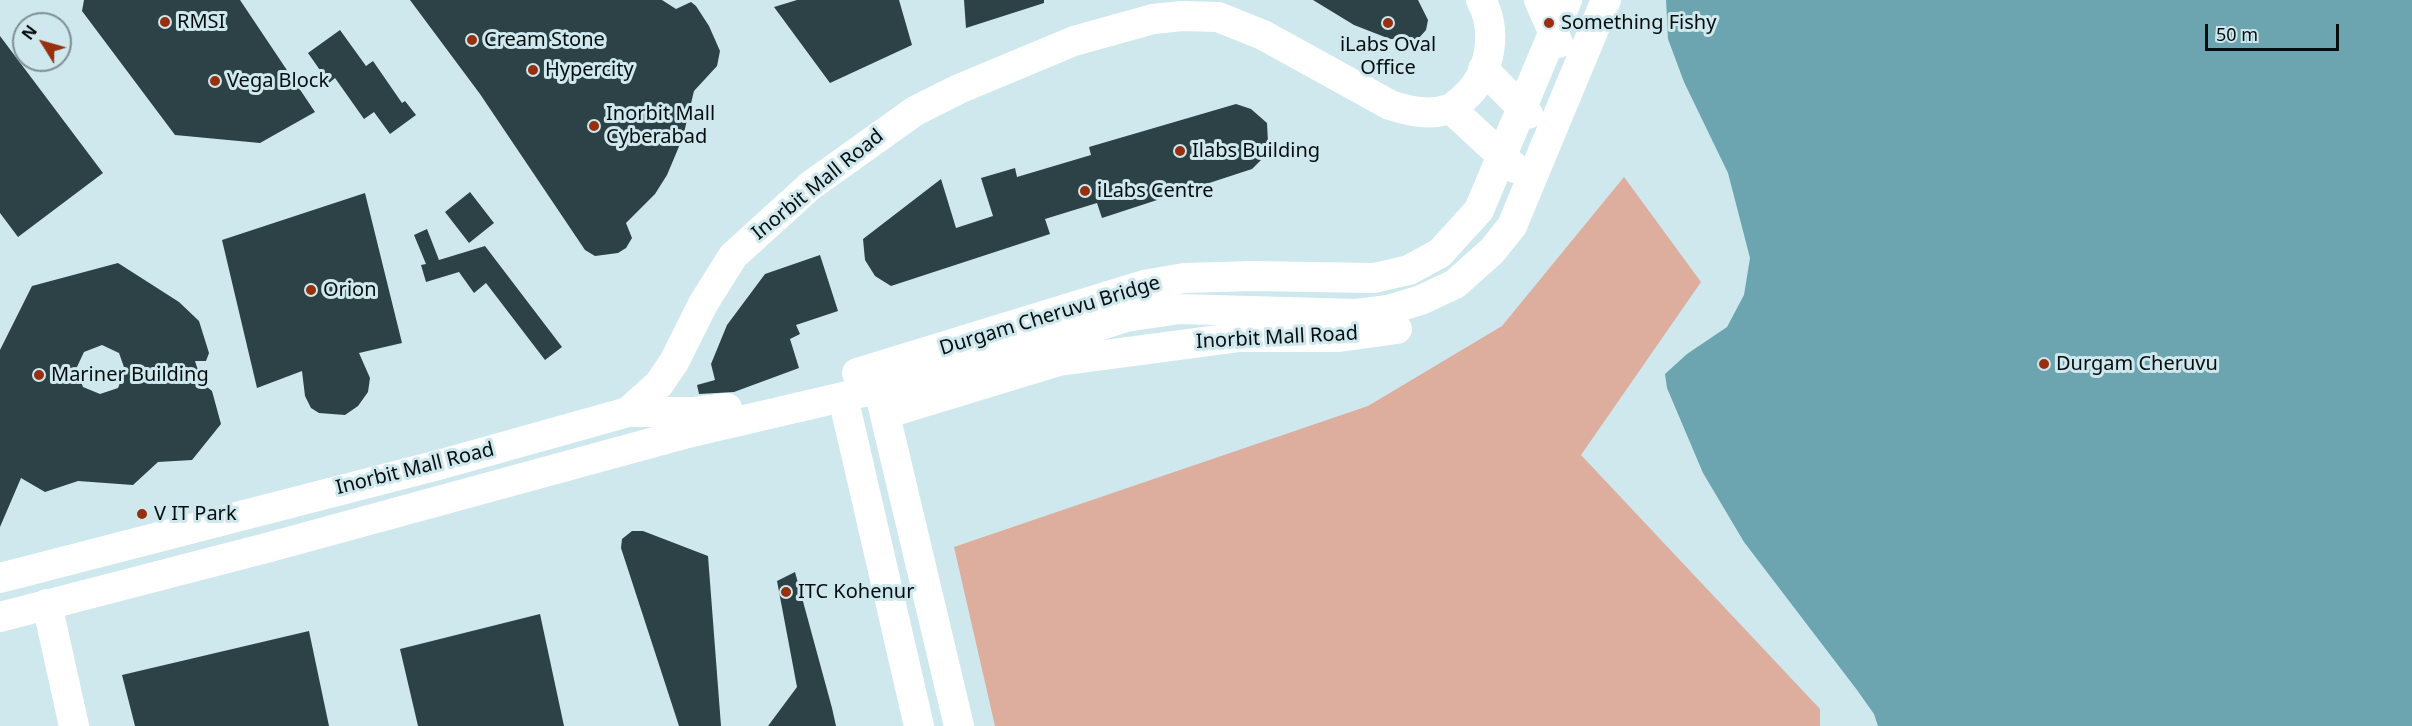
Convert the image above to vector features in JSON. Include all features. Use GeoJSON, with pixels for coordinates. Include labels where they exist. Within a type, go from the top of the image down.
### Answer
{"type":"FeatureCollection","features":[{"type":"Feature","properties":{"kind":"main road"},"geometry":{"type":"LineString","coordinates":[[1480,0],[1490,22],[1491,47],[1483,69],[1468,94],[1451,109],[1539,191]]}},
{"type":"Feature","properties":{"kind":"main road","name":"Inorbit Mall Road"},"geometry":{"type":"LineString","coordinates":[[882,402],[1059,361],[1240,337],[1339,337],[1395,329],[1469,298],[1493,278],[1512,255],[1530,220],[1539,191],[1555,112],[1560,67],[1557,40],[1539,0]]}},
{"type":"Feature","properties":{"kind":"main road","name":"Durgam Cheruvu Bridge"},"geometry":{"type":"LineString","coordinates":[[628,412],[694,412],[727,408],[888,365],[1144,285],[1184,278],[1229,276],[1374,278],[1409,270],[1440,253],[1479,210],[1567,0]]}},
{"type":"Feature","properties":{"kind":"main road","name":"Durgam Cheruvu Bridge"},"geometry":{"type":"LineString","coordinates":[[783,411],[843,397],[882,402],[1036,346],[1126,317],[1179,309],[1357,314],[1388,310],[1421,300],[1455,284],[1492,251],[1512,226],[1606,0]]}},
{"type":"Feature","properties":{"kind":"main road","name":"Inorbit Mall Road"},"geometry":{"type":"LineString","coordinates":[[0,578],[442,464],[628,412],[659,384],[733,256],[769,220],[847,158],[915,111],[959,89],[1074,41],[1153,19],[1183,16],[1218,18],[1263,35],[1390,105],[1409,112],[1451,109]]}},
{"type":"Feature","properties":{"kind":"main road"},"geometry":{"type":"LineString","coordinates":[[1483,69],[1528,114]]}},
{"type":"Feature","properties":{"kind":"main road"},"geometry":{"type":"LineString","coordinates":[[843,397],[919,726]]}},
{"type":"Feature","properties":{"kind":"main road"},"geometry":{"type":"LineString","coordinates":[[882,402],[959,726]]}},
{"type":"Feature","properties":{"kind":"main road","name":"Inorbit Mall Road"},"geometry":{"type":"LineString","coordinates":[[0,617],[270,547],[684,434],[783,411]]}},
{"type":"Feature","properties":{"kind":"main road"},"geometry":{"type":"LineString","coordinates":[[47,604],[74,726]]}},
{"type":"Feature","properties":{"kind":"shaded area"},"geometry":{"type":"Polygon","coordinates":[[[1624,177],[1701,282],[1581,455],[1820,709],[1820,726],[995,726],[954,547],[1368,406],[1502,326],[1624,177]]]}},
{"type":"Feature","properties":{"kind":"water","name":"Durgam Cheruvu"},"geometry":{"type":"Polygon","coordinates":[[[1666,0],[2412,0],[2412,726],[1878,726],[1874,714],[1857,690],[1744,542],[1703,473],[1667,388],[1665,374],[1687,354],[1727,327],[1744,295],[1750,258],[1728,173],[1684,82],[1668,39],[1666,0]]]}},
{"type":"Feature","properties":{"kind":"building","name":"Vega Block"},"geometry":{"type":"Polygon","coordinates":[[[84,0],[240,0],[315,112],[260,143],[175,135],[82,11],[84,0]]]}},
{"type":"Feature","properties":{"kind":"building","name":"Inorbit Mall Cyberabad"},"geometry":{"type":"Polygon","coordinates":[[[410,0],[662,0],[676,9],[691,2],[696,6],[709,26],[720,51],[717,66],[694,91],[683,137],[667,175],[655,194],[626,223],[632,238],[626,248],[618,253],[595,256],[585,250],[480,94],[410,0]]]}},
{"type":"Feature","properties":{"kind":"building"},"geometry":{"type":"Polygon","coordinates":[[[797,0],[899,0],[912,45],[830,83],[774,7],[797,0]]]}},
{"type":"Feature","properties":{"kind":"building"},"geometry":{"type":"Polygon","coordinates":[[[964,0],[1044,0],[1044,3],[966,28],[964,0]]]}},
{"type":"Feature","properties":{"kind":"building","name":"iLabs Oval Office"},"geometry":{"type":"Polygon","coordinates":[[[1313,0],[1418,0],[1428,20],[1426,30],[1418,39],[1390,39],[1354,25],[1313,0]]]}},
{"type":"Feature","properties":{"kind":"building"},"geometry":{"type":"Polygon","coordinates":[[[340,30],[366,66],[373,61],[402,103],[405,101],[416,115],[390,134],[374,112],[364,119],[335,78],[329,83],[308,53],[340,30]]]}},
{"type":"Feature","properties":{"kind":"building"},"geometry":{"type":"Polygon","coordinates":[[[0,36],[12,52],[12,72],[27,72],[103,173],[18,237],[0,213],[0,36]]]}},
{"type":"Feature","properties":{"kind":"building","name":"iLabs Centre"},"geometry":{"type":"Polygon","coordinates":[[[1236,104],[1251,109],[1267,123],[1268,143],[1263,158],[1252,169],[1102,218],[1097,203],[1045,219],[1050,234],[891,286],[875,276],[865,260],[863,239],[941,179],[956,228],[993,216],[981,178],[1015,168],[1017,177],[1091,155],[1089,147],[1236,104]]]}},
{"type":"Feature","properties":{"kind":"building"},"geometry":{"type":"Polygon","coordinates":[[[470,192],[494,223],[469,243],[445,212],[470,192]]]}},
{"type":"Feature","properties":{"kind":"building","name":"Orion"},"geometry":{"type":"Polygon","coordinates":[[[365,193],[402,343],[359,353],[370,378],[368,392],[358,406],[345,415],[319,413],[311,408],[305,396],[302,371],[257,388],[222,240],[365,193]]]}},
{"type":"Feature","properties":{"kind":"building"},"geometry":{"type":"Polygon","coordinates":[[[427,229],[439,260],[485,246],[562,347],[545,360],[486,283],[474,293],[459,272],[426,282],[421,265],[426,264],[414,235],[427,229]]]}},
{"type":"Feature","properties":{"kind":"building"},"geometry":{"type":"Polygon","coordinates":[[[820,255],[838,311],[796,325],[800,334],[790,339],[799,368],[734,392],[699,394],[697,385],[715,380],[711,364],[727,325],[765,274],[820,255]]]}},
{"type":"Feature","properties":{"kind":"building","name":"Mariner Building"},"geometry":{"type":"Polygon","coordinates":[[[118,263],[179,302],[199,321],[209,353],[206,361],[195,361],[202,383],[212,391],[221,424],[192,460],[158,462],[133,485],[78,481],[45,492],[21,478],[0,527],[0,350],[32,286],[118,263]],[[102,345],[84,352],[76,369],[83,387],[100,394],[118,388],[125,370],[119,353],[102,345]]]}},
{"type":"Feature","properties":{"kind":"building"},"geometry":{"type":"Polygon","coordinates":[[[632,531],[643,531],[708,556],[721,726],[679,726],[621,548],[622,539],[632,531]]]}},
{"type":"Feature","properties":{"kind":"building"},"geometry":{"type":"Polygon","coordinates":[[[795,572],[836,726],[768,726],[797,687],[777,581],[795,572]]]}},
{"type":"Feature","properties":{"kind":"building"},"geometry":{"type":"Polygon","coordinates":[[[540,614],[564,726],[418,726],[400,649],[540,614]]]}},
{"type":"Feature","properties":{"kind":"building"},"geometry":{"type":"Polygon","coordinates":[[[309,631],[329,726],[135,726],[122,675],[309,631]]]}},
{"type":"Feature","properties":{"kind":"place","name":"RMSI"},"geometry":{"type":"Point","coordinates":[165,22]}},
{"type":"Feature","properties":{"kind":"place","name":"iLabs Oval Office"},"geometry":{"type":"Point","coordinates":[1388,23]}},
{"type":"Feature","properties":{"kind":"place","name":"Something Fishy"},"geometry":{"type":"Point","coordinates":[1549,23]}},
{"type":"Feature","properties":{"kind":"place","name":"Cream Stone"},"geometry":{"type":"Point","coordinates":[472,40]}},
{"type":"Feature","properties":{"kind":"place","name":"Hypercity"},"geometry":{"type":"Point","coordinates":[533,70]}},
{"type":"Feature","properties":{"kind":"place","name":"Vega Block"},"geometry":{"type":"Point","coordinates":[215,81]}},
{"type":"Feature","properties":{"kind":"place","name":"Inorbit Mall Cyberabad"},"geometry":{"type":"Point","coordinates":[594,126]}},
{"type":"Feature","properties":{"kind":"place","name":"Ilabs Building"},"geometry":{"type":"Point","coordinates":[1180,151]}},
{"type":"Feature","properties":{"kind":"place","name":"iLabs Centre"},"geometry":{"type":"Point","coordinates":[1085,191]}},
{"type":"Feature","properties":{"kind":"place","name":"Orion"},"geometry":{"type":"Point","coordinates":[311,290]}},
{"type":"Feature","properties":{"kind":"place","name":"Durgam Cheruvu"},"geometry":{"type":"Point","coordinates":[2044,364]}},
{"type":"Feature","properties":{"kind":"place","name":"Mariner Building"},"geometry":{"type":"Point","coordinates":[39,375]}},
{"type":"Feature","properties":{"kind":"place","name":"V IT Park"},"geometry":{"type":"Point","coordinates":[142,514]}},
{"type":"Feature","properties":{"kind":"place","name":"ITC Kohenur"},"geometry":{"type":"Point","coordinates":[786,592]}}]}
